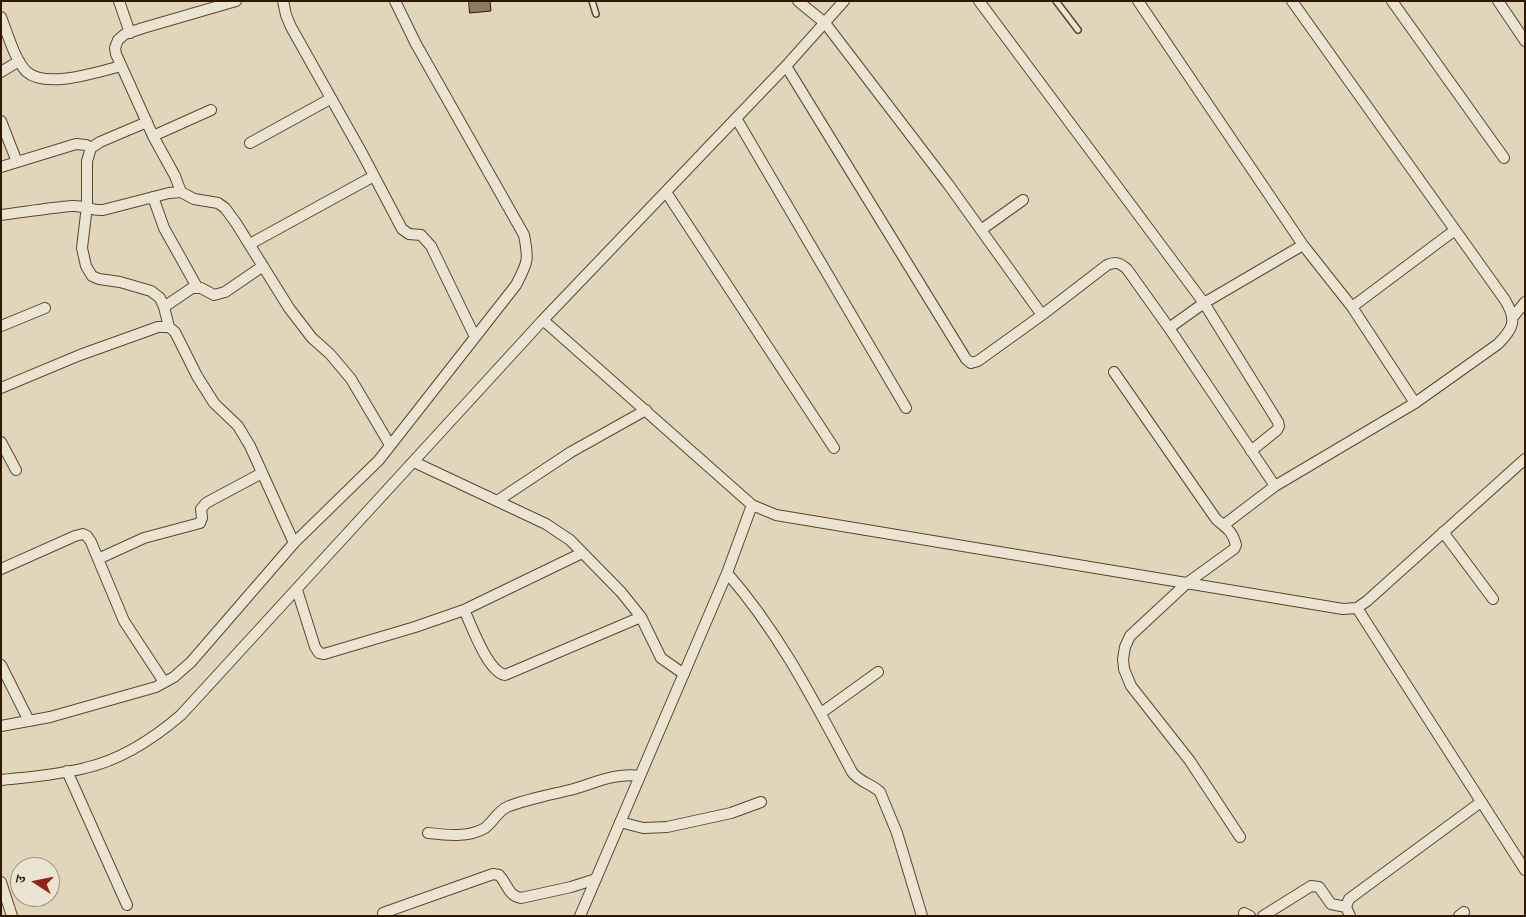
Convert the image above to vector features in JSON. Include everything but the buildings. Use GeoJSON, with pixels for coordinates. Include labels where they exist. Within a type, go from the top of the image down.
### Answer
{"type":"FeatureCollection","features":[{"type":"Feature","properties":{"kind":"street"},"geometry":{"type":"LineString","coordinates":[[119,1],[130,33]]}},
{"type":"Feature","properties":{"kind":"street"},"geometry":{"type":"LineString","coordinates":[[181,192],[175,176],[153,136],[121,66],[115,48],[118,40],[130,33],[236,1]]}},
{"type":"Feature","properties":{"kind":"street"},"geometry":{"type":"LineString","coordinates":[[284,1],[286,15],[291,27],[402,229],[409,234],[421,235],[431,246],[475,337]]}},
{"type":"Feature","properties":{"kind":"street"},"geometry":{"type":"LineString","coordinates":[[1,726],[50,718],[156,687],[174,677],[191,662],[294,543],[379,460],[516,284],[525,268],[528,255],[524,235],[437,82],[395,1]]}},
{"type":"Feature","properties":{"kind":"street"},"geometry":{"type":"LineString","coordinates":[[1,780],[67,772],[113,759],[159,734],[181,715],[543,320],[786,66],[822,21],[844,1]]}},
{"type":"Feature","properties":{"kind":"street"},"geometry":{"type":"LineString","coordinates":[[979,1],[1204,303],[1278,422],[1277,430],[1251,451]]}},
{"type":"Feature","properties":{"kind":"street"},"geometry":{"type":"LineString","coordinates":[[1138,1],[1303,245],[1352,308],[1415,403]]}},
{"type":"Feature","properties":{"kind":"street"},"geometry":{"type":"LineString","coordinates":[[1225,524],[1275,486],[1415,403],[1498,344],[1508,334],[1513,321],[1512,312],[1505,300],[1292,1]]}},
{"type":"Feature","properties":{"kind":"street"},"geometry":{"type":"LineString","coordinates":[[1392,1],[1504,158]]}},
{"type":"Feature","properties":{"kind":"street"},"geometry":{"type":"LineString","coordinates":[[1498,1],[1525,41]]}},
{"type":"Feature","properties":{"kind":"street"},"geometry":{"type":"LineString","coordinates":[[801,4],[822,21],[948,184],[1042,315]]}},
{"type":"Feature","properties":{"kind":"street"},"geometry":{"type":"LineString","coordinates":[[1,17],[19,61],[27,72],[36,78],[46,80],[78,76],[121,66]]}},
{"type":"Feature","properties":{"kind":"street"},"geometry":{"type":"LineString","coordinates":[[1,72],[19,61]]}},
{"type":"Feature","properties":{"kind":"street"},"geometry":{"type":"LineString","coordinates":[[786,66],[966,360],[971,363],[978,361],[1107,265],[1114,262],[1121,264],[1127,269],[1169,328],[1275,486]]}},
{"type":"Feature","properties":{"kind":"street"},"geometry":{"type":"LineString","coordinates":[[250,143],[330,99]]}},
{"type":"Feature","properties":{"kind":"street"},"geometry":{"type":"LineString","coordinates":[[153,136],[211,110]]}},
{"type":"Feature","properties":{"kind":"street"},"geometry":{"type":"LineString","coordinates":[[736,118],[906,408]]}},
{"type":"Feature","properties":{"kind":"street"},"geometry":{"type":"LineString","coordinates":[[1,121],[17,162]]}},
{"type":"Feature","properties":{"kind":"street"},"geometry":{"type":"LineString","coordinates":[[147,122],[100,142],[91,148],[87,161],[87,206],[82,248],[86,266],[92,276],[152,291],[160,298],[169,327],[175,332],[197,376],[214,403],[238,426],[294,543]]}},
{"type":"Feature","properties":{"kind":"street"},"geometry":{"type":"LineString","coordinates":[[1,167],[76,144],[86,145],[91,148]]}},
{"type":"Feature","properties":{"kind":"street"},"geometry":{"type":"LineString","coordinates":[[250,244],[374,176]]}},
{"type":"Feature","properties":{"kind":"street"},"geometry":{"type":"LineString","coordinates":[[2,214],[73,206],[87,206],[103,210],[181,192],[194,199],[218,203],[225,208],[250,244],[289,308],[312,338],[330,354],[351,379],[390,445]]}},
{"type":"Feature","properties":{"kind":"street"},"geometry":{"type":"LineString","coordinates":[[666,192],[834,448]]}},
{"type":"Feature","properties":{"kind":"street"},"geometry":{"type":"LineString","coordinates":[[154,197],[164,228],[174,249],[197,287],[210,294],[220,294],[263,266]]}},
{"type":"Feature","properties":{"kind":"street"},"geometry":{"type":"LineString","coordinates":[[981,230],[1023,200]]}},
{"type":"Feature","properties":{"kind":"street"},"geometry":{"type":"LineString","coordinates":[[1352,308],[1455,230]]}},
{"type":"Feature","properties":{"kind":"street"},"geometry":{"type":"LineString","coordinates":[[1169,328],[1204,303],[1303,245]]}},
{"type":"Feature","properties":{"kind":"street"},"geometry":{"type":"LineString","coordinates":[[164,307],[188,290],[197,287]]}},
{"type":"Feature","properties":{"kind":"street"},"geometry":{"type":"LineString","coordinates":[[1513,317],[1525,302]]}},
{"type":"Feature","properties":{"kind":"street"},"geometry":{"type":"LineString","coordinates":[[1,326],[44,308]]}},
{"type":"Feature","properties":{"kind":"street"},"geometry":{"type":"LineString","coordinates":[[543,320],[752,505],[776,515],[1343,609],[1357,608],[1525,459]]}},
{"type":"Feature","properties":{"kind":"street"},"geometry":{"type":"LineString","coordinates":[[1,388],[80,355],[158,327],[169,327]]}},
{"type":"Feature","properties":{"kind":"street"},"geometry":{"type":"LineString","coordinates":[[1114,372],[1216,519],[1225,524],[1236,545],[1234,549],[1187,583],[1130,636],[1125,647],[1123,659],[1124,669],[1131,686],[1190,760],[1240,837]]}},
{"type":"Feature","properties":{"kind":"street"},"geometry":{"type":"LineString","coordinates":[[497,501],[571,452],[646,410]]}},
{"type":"Feature","properties":{"kind":"street"},"geometry":{"type":"LineString","coordinates":[[1,442],[16,470]]}},
{"type":"Feature","properties":{"kind":"street"},"geometry":{"type":"LineString","coordinates":[[414,462],[546,524],[570,540],[621,592],[641,618],[661,658],[684,674]]}},
{"type":"Feature","properties":{"kind":"street"},"geometry":{"type":"LineString","coordinates":[[98,559],[144,538],[200,523],[202,518],[201,509],[206,502],[262,473]]}},
{"type":"Feature","properties":{"kind":"street"},"geometry":{"type":"LineString","coordinates":[[580,916],[727,573],[752,505]]}},
{"type":"Feature","properties":{"kind":"street"},"geometry":{"type":"LineString","coordinates":[[1443,532],[1493,599]]}},
{"type":"Feature","properties":{"kind":"street"},"geometry":{"type":"LineString","coordinates":[[1,569],[83,534],[87,536],[130,632],[164,682]]}},
{"type":"Feature","properties":{"kind":"street"},"geometry":{"type":"LineString","coordinates":[[296,590],[314,647],[319,653],[324,654],[406,630],[464,610],[582,553]]}},
{"type":"Feature","properties":{"kind":"street"},"geometry":{"type":"LineString","coordinates":[[727,573],[763,617],[820,713],[852,772],[860,780],[876,787],[884,799],[922,916]]}},
{"type":"Feature","properties":{"kind":"street"},"geometry":{"type":"LineString","coordinates":[[1357,608],[1525,870]]}},
{"type":"Feature","properties":{"kind":"street"},"geometry":{"type":"LineString","coordinates":[[464,610],[492,667],[500,674],[505,674],[641,618]]}},
{"type":"Feature","properties":{"kind":"street"},"geometry":{"type":"LineString","coordinates":[[1,665],[28,721]]}},
{"type":"Feature","properties":{"kind":"street"},"geometry":{"type":"LineString","coordinates":[[820,713],[878,672]]}},
{"type":"Feature","properties":{"kind":"street"},"geometry":{"type":"LineString","coordinates":[[67,772],[127,905]]}},
{"type":"Feature","properties":{"kind":"street"},"geometry":{"type":"LineString","coordinates":[[428,833],[450,836],[468,833],[484,828],[498,813],[520,802],[612,777],[632,774],[640,776]]}},
{"type":"Feature","properties":{"kind":"street"},"geometry":{"type":"LineString","coordinates":[[620,822],[643,828],[667,827],[730,813],[761,802]]}},
{"type":"Feature","properties":{"kind":"street"},"geometry":{"type":"LineString","coordinates":[[1262,916],[1307,888],[1314,886],[1321,889],[1331,904],[1348,911],[1349,899],[1481,802]]}},
{"type":"Feature","properties":{"kind":"street"},"geometry":{"type":"LineString","coordinates":[[383,913],[493,874],[499,875],[515,898],[563,889],[596,879]]}},
{"type":"Feature","properties":{"kind":"street"},"geometry":{"type":"LineString","coordinates":[[1,882],[12,916]]}},
{"type":"Feature","properties":{"kind":"lane"},"geometry":{"type":"LineString","coordinates":[[592,1],[596,14]]}},
{"type":"Feature","properties":{"kind":"lane"},"geometry":{"type":"LineString","coordinates":[[1056,1],[1078,30]]}}]}
